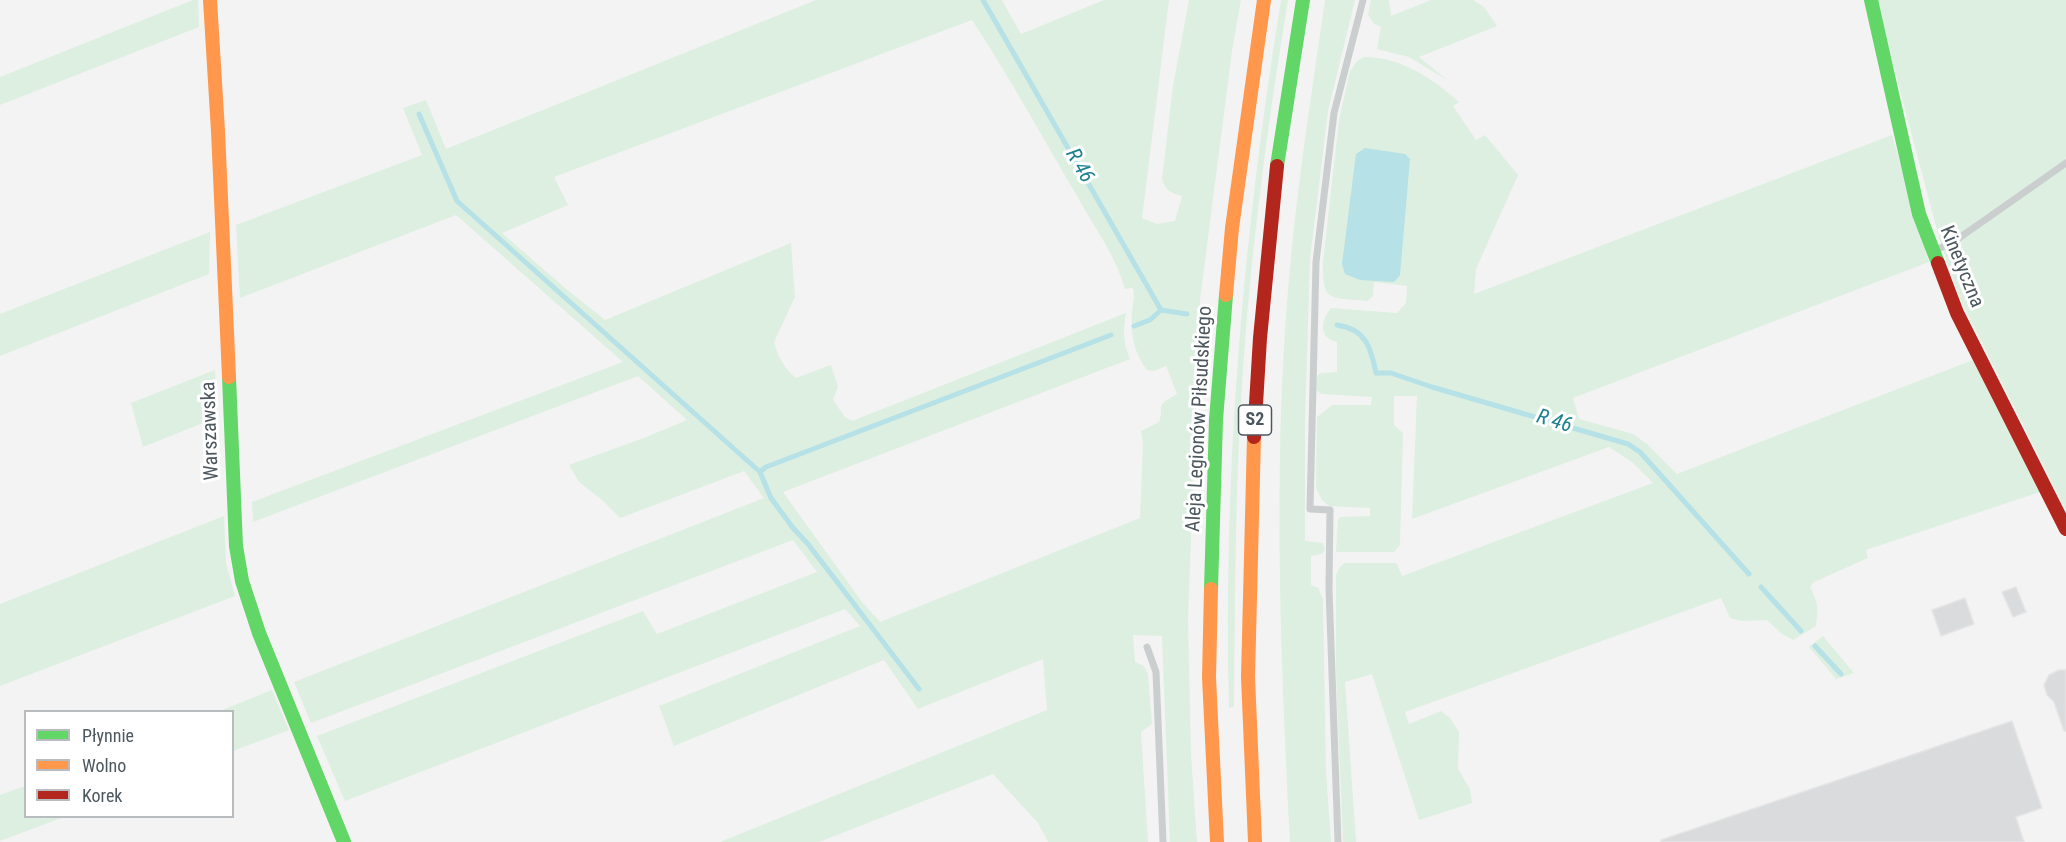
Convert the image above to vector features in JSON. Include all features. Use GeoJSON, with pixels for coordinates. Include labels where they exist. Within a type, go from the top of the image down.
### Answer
{"type":"FeatureCollection","features":[{"type":"Feature","properties":{"kind":"main road","name":"Warszawska"},"geometry":{"type":"LineString","coordinates":[[210,0],[236,546],[242,581],[259,633],[344,842]]}},
{"type":"Feature","properties":{"kind":"main road","name":"Aleja Legionów Piłsudskiego"},"geometry":{"type":"LineString","coordinates":[[1217,842],[1209,677],[1216,420],[1232,228],[1264,0]]}},
{"type":"Feature","properties":{"kind":"main road","name":"S2"},"geometry":{"type":"LineString","coordinates":[[1255,842],[1248,677],[1253,451],[1261,327],[1278,154],[1303,0]]}},
{"type":"Feature","properties":{"kind":"main road","name":"Kinetyczna"},"geometry":{"type":"LineString","coordinates":[[1871,0],[1919,214],[1933,252],[1957,313],[2066,529]]}},
{"type":"Feature","properties":{"kind":"lane"},"geometry":{"type":"LineString","coordinates":[[1338,842],[1329,589],[1330,510],[1310,509],[1316,262],[1334,113],[1363,0]]}},
{"type":"Feature","properties":{"kind":"lane"},"geometry":{"type":"LineString","coordinates":[[1933,252],[1952,243],[2066,164]]}},
{"type":"Feature","properties":{"kind":"lane"},"geometry":{"type":"LineString","coordinates":[[1147,647],[1156,672],[1163,842]]}},
{"type":"Feature","properties":{"kind":"green space"},"geometry":{"type":"Polygon","coordinates":[[[193,0],[198,0],[199,27],[0,105],[0,77],[193,0]]]}},
{"type":"Feature","properties":{"kind":"green space"},"geometry":{"type":"Polygon","coordinates":[[[816,0],[1002,0],[1021,34],[1104,0],[1169,0],[1142,218],[1157,224],[1175,221],[1182,196],[1169,191],[1162,179],[1173,86],[1189,0],[1241,0],[1232,51],[1200,300],[1188,619],[1191,755],[1197,842],[1170,842],[1162,636],[1133,635],[1135,662],[1144,666],[1148,675],[1152,724],[1141,732],[1148,842],[1048,842],[1038,823],[993,774],[819,842],[720,842],[1047,710],[1043,659],[918,709],[884,660],[674,746],[659,706],[860,626],[845,609],[345,801],[317,736],[643,611],[657,634],[817,572],[793,540],[311,723],[294,682],[764,498],[744,471],[620,518],[579,482],[569,465],[687,420],[638,376],[253,522],[252,502],[623,362],[456,215],[240,298],[236,225],[422,155],[403,108],[426,100],[446,149],[816,0]],[[972,20],[554,177],[568,205],[502,233],[605,320],[791,243],[795,297],[774,342],[785,366],[796,378],[831,365],[838,387],[833,400],[845,417],[852,421],[1126,313],[1124,336],[1130,359],[783,492],[862,602],[880,622],[1140,518],[1143,443],[1141,431],[1159,422],[1161,406],[1177,394],[1166,366],[1154,371],[1147,370],[1143,363],[1132,335],[1133,288],[1125,289],[1106,245],[972,20]]]}},
{"type":"Feature","properties":{"kind":"green space"},"geometry":{"type":"Polygon","coordinates":[[[1281,0],[1288,0],[1258,209],[1243,367],[1237,491],[1234,706],[1229,708],[1229,530],[1238,352],[1256,176],[1281,0]]]}},
{"type":"Feature","properties":{"kind":"green space"},"geometry":{"type":"Polygon","coordinates":[[[1325,0],[1355,0],[1328,111],[1310,259],[1305,424],[1305,541],[1323,543],[1325,550],[1322,554],[1311,556],[1311,585],[1318,588],[1323,599],[1326,773],[1331,842],[1290,842],[1281,622],[1281,403],[1294,225],[1325,0]]]}},
{"type":"Feature","properties":{"kind":"green space"},"geometry":{"type":"Polygon","coordinates":[[[1371,0],[1389,0],[1391,16],[1431,0],[1473,0],[1484,7],[1497,26],[1419,57],[1447,80],[1409,57],[1377,49],[1381,27],[1374,24],[1368,15],[1371,0]]]}},
{"type":"Feature","properties":{"kind":"green space"},"geometry":{"type":"Polygon","coordinates":[[[1876,0],[2066,0],[2066,510],[1960,299],[1940,241],[1876,0]]]}},
{"type":"Feature","properties":{"kind":"green space"},"geometry":{"type":"Polygon","coordinates":[[[1364,57],[1378,58],[1403,65],[1438,85],[1459,102],[1453,106],[1476,140],[1485,135],[1518,175],[1476,269],[1474,294],[1892,135],[1929,262],[1573,398],[1579,419],[1633,434],[1647,444],[1677,474],[1973,360],[2043,491],[1866,550],[1868,558],[1814,582],[1810,587],[1817,606],[1816,626],[1793,640],[1782,634],[1767,620],[1742,621],[1730,618],[1721,598],[1405,712],[1409,724],[1441,711],[1450,718],[1459,732],[1458,769],[1470,789],[1472,803],[1419,820],[1372,674],[1345,682],[1356,842],[1343,842],[1336,671],[1336,575],[1340,567],[1345,563],[1394,563],[1397,564],[1402,576],[1653,483],[1632,462],[1609,447],[1412,519],[1417,396],[1394,396],[1394,425],[1403,433],[1400,545],[1394,552],[1336,552],[1338,520],[1341,517],[1370,516],[1370,508],[1329,506],[1322,500],[1316,488],[1317,417],[1332,405],[1371,405],[1372,397],[1321,394],[1316,390],[1317,376],[1321,373],[1337,372],[1337,342],[1324,333],[1323,323],[1331,308],[1397,313],[1406,303],[1407,286],[1374,282],[1373,296],[1367,301],[1331,296],[1324,285],[1323,262],[1339,120],[1350,71],[1358,60],[1364,57]]]}},
{"type":"Feature","properties":{"kind":"green space"},"geometry":{"type":"Polygon","coordinates":[[[210,232],[209,274],[0,356],[0,314],[210,232]]]}},
{"type":"Feature","properties":{"kind":"green space"},"geometry":{"type":"Polygon","coordinates":[[[215,370],[218,417],[143,447],[131,403],[215,370]]]}},
{"type":"Feature","properties":{"kind":"green space"},"geometry":{"type":"Polygon","coordinates":[[[224,516],[226,563],[235,596],[0,686],[0,604],[224,516]]]}},
{"type":"Feature","properties":{"kind":"green space"},"geometry":{"type":"Polygon","coordinates":[[[1823,636],[1854,673],[1836,679],[1809,647],[1823,636]]]}},
{"type":"Feature","properties":{"kind":"green space"},"geometry":{"type":"Polygon","coordinates":[[[272,690],[289,730],[234,751],[234,710],[222,710],[272,690]]]}},
{"type":"Feature","properties":{"kind":"green space"},"geometry":{"type":"Polygon","coordinates":[[[24,786],[24,818],[61,818],[0,841],[0,795],[24,786]]]}},
{"type":"Feature","properties":{"kind":"water"},"geometry":{"type":"Polygon","coordinates":[[[1365,148],[1405,154],[1410,159],[1400,275],[1394,282],[1360,280],[1345,274],[1342,264],[1356,154],[1365,148]]]}},
{"type":"Feature","properties":{"kind":"building"},"geometry":{"type":"Polygon","coordinates":[[[2016,587],[2026,612],[2013,617],[2002,592],[2016,587]]]}},
{"type":"Feature","properties":{"kind":"building"},"geometry":{"type":"Polygon","coordinates":[[[1965,598],[1974,624],[1941,636],[1932,610],[1965,598]]]}},
{"type":"Feature","properties":{"kind":"building"},"geometry":{"type":"Polygon","coordinates":[[[2059,670],[2066,670],[2066,731],[2064,731],[2054,702],[2047,695],[2044,685],[2049,675],[2059,670]]]}},
{"type":"Feature","properties":{"kind":"building"},"geometry":{"type":"Polygon","coordinates":[[[2012,721],[2042,808],[2016,817],[2024,842],[1661,842],[1661,840],[2012,721]]]}},
{"type":"Feature","properties":{"kind":"waterway","name":"R 46"},"geometry":{"type":"LineString","coordinates":[[983,0],[1161,310]]}},
{"type":"Feature","properties":{"kind":"waterway"},"geometry":{"type":"LineString","coordinates":[[419,114],[457,201],[760,472],[766,467],[1111,335]]}},
{"type":"Feature","properties":{"kind":"waterway","name":"R 46"},"geometry":{"type":"LineString","coordinates":[[1161,310],[1187,314]]}},
{"type":"Feature","properties":{"kind":"waterway"},"geometry":{"type":"LineString","coordinates":[[1134,326],[1150,320],[1161,310]]}},
{"type":"Feature","properties":{"kind":"waterway","name":"R 46"},"geometry":{"type":"LineString","coordinates":[[1337,325],[1355,331],[1366,341],[1376,373],[1391,373],[1628,444],[1640,452],[1749,574]]}},
{"type":"Feature","properties":{"kind":"waterway"},"geometry":{"type":"LineString","coordinates":[[760,472],[771,498],[919,689]]}},
{"type":"Feature","properties":{"kind":"waterway","name":"R 46"},"geometry":{"type":"LineString","coordinates":[[1761,587],[1801,631]]}},
{"type":"Feature","properties":{"kind":"waterway","name":"R 46"},"geometry":{"type":"LineString","coordinates":[[1815,646],[1841,674]]}},
{"type":"Feature","properties":{"kind":"traffic: fast"},"geometry":{"type":"LineString","coordinates":[[1277,166],[1303,0]]}},
{"type":"Feature","properties":{"kind":"traffic: fast"},"geometry":{"type":"LineString","coordinates":[[1871,0],[1919,214],[1938,263]]}},
{"type":"Feature","properties":{"kind":"traffic: fast"},"geometry":{"type":"LineString","coordinates":[[1211,589],[1216,420],[1226,295]]}},
{"type":"Feature","properties":{"kind":"traffic: fast"},"geometry":{"type":"LineString","coordinates":[[229,377],[236,546],[242,581],[259,633],[344,842]]}},
{"type":"Feature","properties":{"kind":"traffic: slow"},"geometry":{"type":"LineString","coordinates":[[210,0],[229,377]]}},
{"type":"Feature","properties":{"kind":"traffic: slow"},"geometry":{"type":"LineString","coordinates":[[1226,295],[1232,228],[1264,0]]}},
{"type":"Feature","properties":{"kind":"traffic: slow"},"geometry":{"type":"LineString","coordinates":[[1254,437],[1248,677],[1255,842]]}},
{"type":"Feature","properties":{"kind":"traffic: slow"},"geometry":{"type":"LineString","coordinates":[[1211,589],[1209,677],[1217,842]]}},
{"type":"Feature","properties":{"kind":"traffic: jam"},"geometry":{"type":"LineString","coordinates":[[1254,437],[1260,338],[1277,166]]}},
{"type":"Feature","properties":{"kind":"traffic: jam"},"geometry":{"type":"LineString","coordinates":[[1938,263],[1957,313],[2066,529]]}}]}
